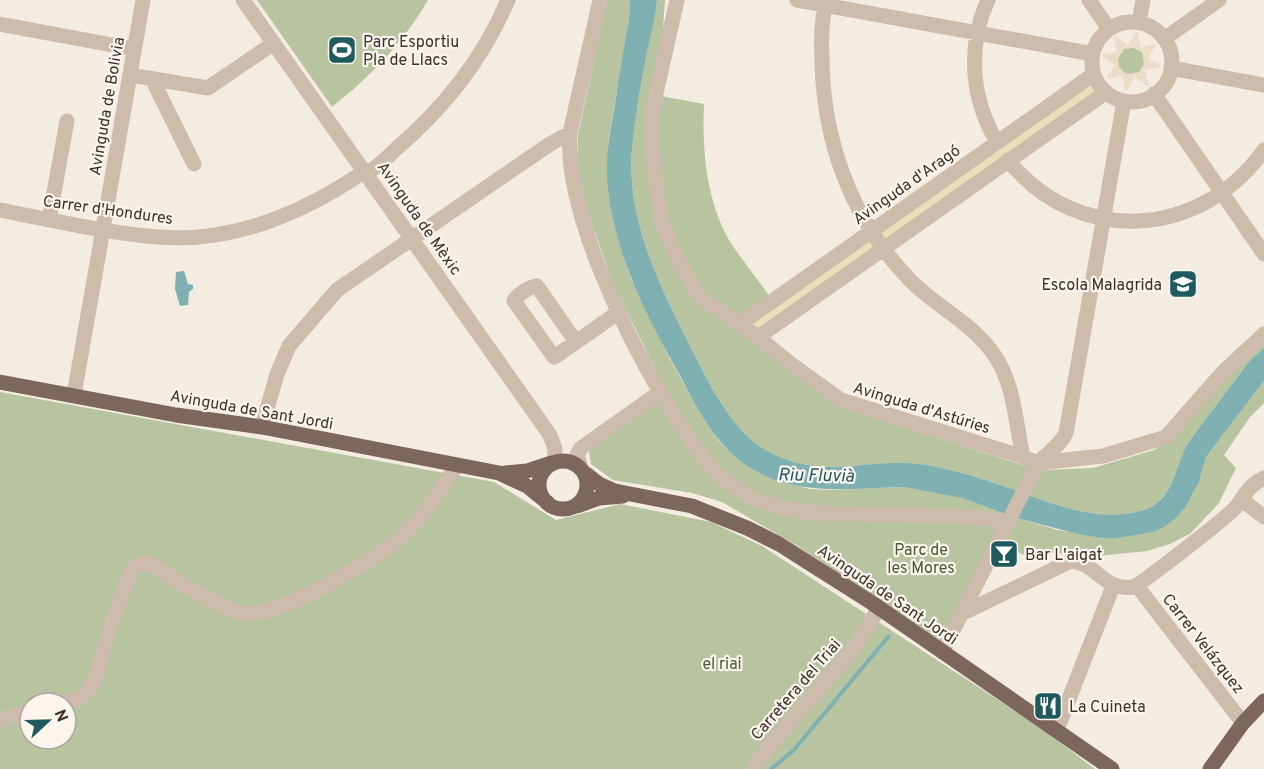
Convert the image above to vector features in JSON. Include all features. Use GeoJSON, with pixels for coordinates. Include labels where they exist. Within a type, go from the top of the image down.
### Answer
{"type":"FeatureCollection","features":[{"type":"Feature","properties":{"kind":"main road","name":"Avinguda de Sant Jordi"},"geometry":{"type":"LineString","coordinates":[[0,382],[176,415],[262,427],[499,473],[527,486],[548,503]]}},
{"type":"Feature","properties":{"kind":"main road"},"geometry":{"type":"LineString","coordinates":[[570,461],[583,471],[588,485],[585,495],[574,507],[560,509],[548,503],[542,496],[539,486],[542,472],[553,463],[570,461]]}},
{"type":"Feature","properties":{"kind":"main road","name":"Avinguda de Sant Jordi"},"geometry":{"type":"LineString","coordinates":[[499,473],[527,471],[553,463]]}},
{"type":"Feature","properties":{"kind":"main road","name":"Avinguda de Sant Jordi"},"geometry":{"type":"LineString","coordinates":[[583,471],[609,489],[633,496],[692,506],[747,528],[779,544],[879,608],[1108,767]]}},
{"type":"Feature","properties":{"kind":"main road","name":"Avinguda de Sant Jordi"},"geometry":{"type":"LineString","coordinates":[[574,507],[599,498],[633,496]]}},
{"type":"Feature","properties":{"kind":"main road"},"geometry":{"type":"LineString","coordinates":[[1210,769],[1244,723],[1264,701]]}},
{"type":"Feature","properties":{"kind":"street","name":"Avinguda de Bolivia"},"geometry":{"type":"LineString","coordinates":[[74,396],[143,0]]}},
{"type":"Feature","properties":{"kind":"street","name":"Avinguda de Mèxic"},"geometry":{"type":"LineString","coordinates":[[243,0],[549,435],[555,448],[553,463]]}},
{"type":"Feature","properties":{"kind":"street","name":"Carrer d'Hondures"},"geometry":{"type":"LineString","coordinates":[[0,210],[102,230],[158,237],[180,237],[234,231],[305,208],[379,165],[420,129],[457,87],[482,52],[508,0]]}},
{"type":"Feature","properties":{"kind":"street"},"geometry":{"type":"LineString","coordinates":[[600,0],[570,133],[570,155],[580,208],[595,256],[619,312],[660,392],[687,435],[712,467],[731,483],[757,500],[773,506],[809,512],[1004,521]]}},
{"type":"Feature","properties":{"kind":"street","name":"Avinguda d'Astúries"},"geometry":{"type":"LineString","coordinates":[[677,0],[652,111],[652,150],[658,204],[667,236],[683,272],[694,289],[703,299],[758,337],[841,400],[1023,456],[1038,464]]}},
{"type":"Feature","properties":{"kind":"street"},"geometry":{"type":"LineString","coordinates":[[797,0],[826,3],[1093,54]]}},
{"type":"Feature","properties":{"kind":"street"},"geometry":{"type":"LineString","coordinates":[[988,0],[977,33],[974,56],[978,98],[985,120],[997,142]]}},
{"type":"Feature","properties":{"kind":"street"},"geometry":{"type":"LineString","coordinates":[[1089,0],[1109,29]]}},
{"type":"Feature","properties":{"kind":"street"},"geometry":{"type":"LineString","coordinates":[[1139,23],[1143,0]]}},
{"type":"Feature","properties":{"kind":"street"},"geometry":{"type":"LineString","coordinates":[[1164,39],[1219,0]]}},
{"type":"Feature","properties":{"kind":"street"},"geometry":{"type":"LineString","coordinates":[[826,3],[821,42],[826,116],[832,143],[858,210],[882,249],[925,295],[975,332],[996,357],[1006,380],[1023,456]]}},
{"type":"Feature","properties":{"kind":"street"},"geometry":{"type":"LineString","coordinates":[[1139,23],[1157,31],[1164,39],[1171,54],[1171,68],[1165,84],[1154,94],[1143,100],[1124,101],[1105,93],[1094,74],[1093,54],[1096,43],[1109,29],[1119,24],[1139,23]]}},
{"type":"Feature","properties":{"kind":"street"},"geometry":{"type":"LineString","coordinates":[[0,24],[134,49]]}},
{"type":"Feature","properties":{"kind":"street"},"geometry":{"type":"LineString","coordinates":[[130,75],[208,88],[274,43]]}},
{"type":"Feature","properties":{"kind":"street"},"geometry":{"type":"LineString","coordinates":[[1171,68],[1264,85]]}},
{"type":"Feature","properties":{"kind":"street","name":"Avinguda d'Aragó"},"geometry":{"type":"LineString","coordinates":[[740,324],[1094,74]]}},
{"type":"Feature","properties":{"kind":"street"},"geometry":{"type":"LineString","coordinates":[[152,79],[194,164]]}},
{"type":"Feature","properties":{"kind":"street"},"geometry":{"type":"LineString","coordinates":[[758,337],[1105,93]]}},
{"type":"Feature","properties":{"kind":"street"},"geometry":{"type":"LineString","coordinates":[[1154,94],[1264,254]]}},
{"type":"Feature","properties":{"kind":"street"},"geometry":{"type":"LineString","coordinates":[[942,652],[963,613],[1004,521],[1038,464],[1058,446],[1066,433],[1124,101]]}},
{"type":"Feature","properties":{"kind":"street"},"geometry":{"type":"LineString","coordinates":[[49,220],[67,121]]}},
{"type":"Feature","properties":{"kind":"street"},"geometry":{"type":"LineString","coordinates":[[262,427],[277,374],[289,346],[337,290],[550,144],[570,133]]}},
{"type":"Feature","properties":{"kind":"street"},"geometry":{"type":"LineString","coordinates":[[1008,160],[1022,176],[1059,203],[1103,219],[1131,221],[1169,217],[1201,206],[1241,178],[1264,150]]}},
{"type":"Feature","properties":{"kind":"street"},"geometry":{"type":"LineString","coordinates":[[576,342],[537,286],[533,286],[515,298],[514,302],[552,356],[556,356],[619,312]]}},
{"type":"Feature","properties":{"kind":"street"},"geometry":{"type":"LineString","coordinates":[[1038,464],[1103,456],[1166,437],[1223,372],[1264,334]]}},
{"type":"Feature","properties":{"kind":"street"},"geometry":{"type":"LineString","coordinates":[[583,471],[577,455],[581,448],[660,392]]}},
{"type":"Feature","properties":{"kind":"street"},"geometry":{"type":"LineString","coordinates":[[78,698],[92,685],[113,618],[131,571],[137,566],[145,563],[152,564],[193,590],[240,613],[267,611],[356,569],[406,533],[434,500],[457,465]]}},
{"type":"Feature","properties":{"kind":"street"},"geometry":{"type":"LineString","coordinates":[[963,613],[1071,561],[1082,563],[1113,586],[1137,586],[1227,515],[1242,500],[1251,485],[1264,478]]}},
{"type":"Feature","properties":{"kind":"street"},"geometry":{"type":"LineString","coordinates":[[1242,500],[1264,518]]}},
{"type":"Feature","properties":{"kind":"street"},"geometry":{"type":"LineString","coordinates":[[1057,730],[1113,586]]}},
{"type":"Feature","properties":{"kind":"street","name":"Carrer Velázquez"},"geometry":{"type":"LineString","coordinates":[[1137,586],[1244,723]]}},
{"type":"Feature","properties":{"kind":"street","name":"Carretera del Triai"},"geometry":{"type":"LineString","coordinates":[[752,769],[772,742],[856,646],[879,608]]}},
{"type":"Feature","properties":{"kind":"street"},"geometry":{"type":"LineString","coordinates":[[0,720],[18,715]]}},
{"type":"Feature","properties":{"kind":"green space","name":"Parc Esportiu Pla de Llacs"},"geometry":{"type":"Polygon","coordinates":[[[257,0],[428,0],[397,45],[360,84],[332,107],[257,0]]]}},
{"type":"Feature","properties":{"kind":"green space","name":"Parc de les Mores"},"geometry":{"type":"Polygon","coordinates":[[[607,0],[630,0],[629,19],[609,137],[607,172],[614,224],[631,278],[670,359],[719,441],[737,459],[759,473],[809,489],[918,488],[962,498],[1016,518],[1058,530],[1111,539],[1186,506],[1199,482],[1206,457],[1264,381],[1264,403],[1250,417],[1224,455],[1236,468],[1219,503],[1191,533],[1170,544],[1147,551],[1098,556],[1040,552],[1024,555],[1006,546],[996,533],[946,645],[796,545],[722,502],[692,493],[613,480],[591,464],[589,452],[597,442],[662,382],[615,288],[588,214],[577,164],[578,135],[607,0]]]}},
{"type":"Feature","properties":{"kind":"green space"},"geometry":{"type":"Polygon","coordinates":[[[657,0],[665,0],[662,44],[648,116],[673,263],[755,344],[841,407],[1022,465],[1043,470],[1093,468],[1154,450],[1172,439],[1249,354],[1264,341],[1264,348],[1251,359],[1190,440],[1173,480],[1162,498],[1144,510],[1124,514],[1085,512],[1065,508],[980,478],[927,465],[889,463],[831,467],[802,464],[766,450],[750,439],[730,416],[711,387],[667,299],[647,250],[634,200],[631,174],[633,136],[657,0]]]}},
{"type":"Feature","properties":{"kind":"green space"},"geometry":{"type":"Polygon","coordinates":[[[1131,47],[1141,51],[1145,61],[1141,71],[1131,75],[1121,71],[1117,61],[1121,51],[1131,47]]]}},
{"type":"Feature","properties":{"kind":"green space"},"geometry":{"type":"Polygon","coordinates":[[[661,96],[704,104],[705,156],[715,208],[729,240],[770,297],[739,316],[706,294],[687,268],[664,208],[657,119],[661,96]]]}},
{"type":"Feature","properties":{"kind":"green space","name":"el riai"},"geometry":{"type":"Polygon","coordinates":[[[0,392],[494,482],[556,520],[620,504],[711,522],[762,546],[1041,728],[1095,769],[0,769],[0,392]]]}},
{"type":"Feature","properties":{"kind":"sand"},"geometry":{"type":"Polygon","coordinates":[[[1090,83],[1097,93],[883,245],[875,232],[1090,83]]]}},
{"type":"Feature","properties":{"kind":"sand"},"geometry":{"type":"Polygon","coordinates":[[[868,237],[877,249],[756,331],[748,322],[868,237]]]}},
{"type":"Feature","properties":{"kind":"shaded area"},"geometry":{"type":"Polygon","coordinates":[[[1138,32],[1141,48],[1156,45],[1148,58],[1160,67],[1145,70],[1149,85],[1147,86],[1135,77],[1125,90],[1122,75],[1108,79],[1107,77],[1115,65],[1102,55],[1117,52],[1115,36],[1128,45],[1138,32]],[[1133,48],[1124,49],[1118,59],[1119,67],[1129,74],[1139,72],[1144,64],[1142,52],[1133,48]]]}},
{"type":"Feature","properties":{"kind":"water","name":"Riu Fluvià"},"geometry":{"type":"Polygon","coordinates":[[[630,0],[657,0],[638,100],[632,148],[631,174],[640,226],[656,275],[706,377],[730,416],[750,439],[766,450],[802,464],[831,467],[890,463],[928,465],[989,481],[1065,508],[1085,512],[1124,514],[1144,510],[1163,498],[1190,440],[1251,359],[1264,348],[1264,381],[1206,457],[1199,482],[1186,506],[1176,518],[1153,532],[1111,539],[1082,535],[1016,518],[962,498],[905,487],[820,489],[803,487],[759,473],[733,455],[703,417],[656,331],[633,282],[616,230],[610,203],[607,158],[630,0]]]}},
{"type":"Feature","properties":{"kind":"water"},"geometry":{"type":"Polygon","coordinates":[[[184,271],[188,284],[193,285],[193,289],[189,292],[188,305],[180,306],[175,289],[176,272],[184,271]]]}},
{"type":"Feature","properties":{"kind":"waterway"},"geometry":{"type":"LineString","coordinates":[[771,769],[793,751],[889,636]]}},
{"type":"Feature","properties":{"kind":"place","name":"Parc Esportiu Pla de Llacs"},"geometry":{"type":"Point","coordinates":[342,50]}},
{"type":"Feature","properties":{"kind":"place","name":"Escola Malagrida"},"geometry":{"type":"Point","coordinates":[1183,284]}},
{"type":"Feature","properties":{"kind":"place","name":"Bar L'aigat"},"geometry":{"type":"Point","coordinates":[1004,554]}},
{"type":"Feature","properties":{"kind":"place","name":"La Cuineta"},"geometry":{"type":"Point","coordinates":[1048,706]}}]}
